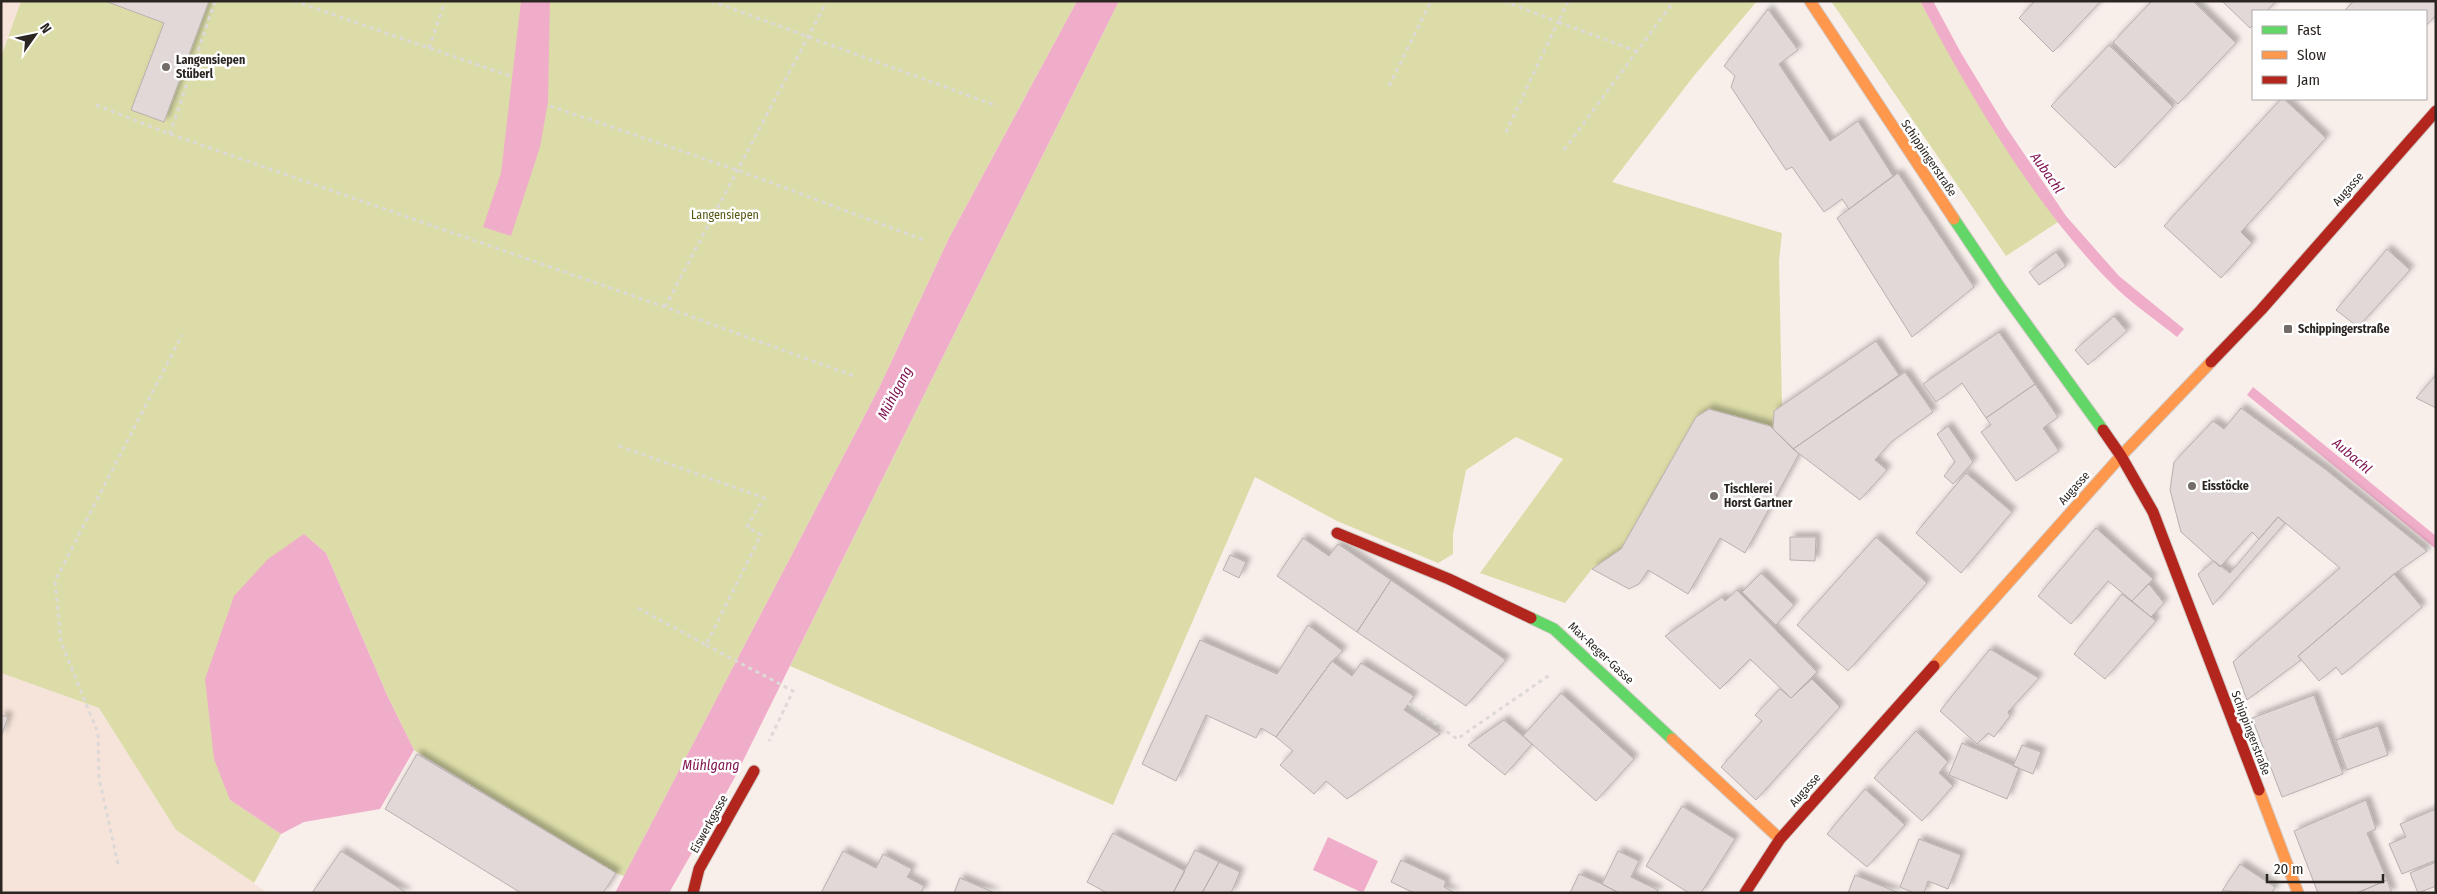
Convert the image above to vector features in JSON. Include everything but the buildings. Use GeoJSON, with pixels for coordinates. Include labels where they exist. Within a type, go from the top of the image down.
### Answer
{"type":"FeatureCollection","features":[{"type":"Feature","properties":{"kind":"street","name":"Schippingerstraße"},"geometry":{"type":"LineString","coordinates":[[1810,1],[1873,100],[2007,296],[2121,456],[2153,512],[2298,893]]}},
{"type":"Feature","properties":{"kind":"street","name":"Augasse"},"geometry":{"type":"LineString","coordinates":[[1745,893],[1780,839],[2121,456],[2254,317],[2436,111]]}},
{"type":"Feature","properties":{"kind":"street","name":"Max-Reger-Gasse"},"geometry":{"type":"LineString","coordinates":[[1337,533],[1503,603],[1554,629],[1780,839]]}},
{"type":"Feature","properties":{"kind":"street","name":"Eiswerkgasse"},"geometry":{"type":"LineString","coordinates":[[693,893],[699,870],[754,771]]}},
{"type":"Feature","properties":{"kind":"path"},"geometry":{"type":"LineString","coordinates":[[170,134],[215,1]]}},
{"type":"Feature","properties":{"kind":"path"},"geometry":{"type":"LineString","coordinates":[[294,1],[510,76]]}},
{"type":"Feature","properties":{"kind":"path"},"geometry":{"type":"LineString","coordinates":[[429,48],[445,1]]}},
{"type":"Feature","properties":{"kind":"path"},"geometry":{"type":"LineString","coordinates":[[710,1],[996,106]]}},
{"type":"Feature","properties":{"kind":"path"},"geometry":{"type":"LineString","coordinates":[[665,307],[827,1]]}},
{"type":"Feature","properties":{"kind":"path"},"geometry":{"type":"LineString","coordinates":[[1390,86],[1431,1]]}},
{"type":"Feature","properties":{"kind":"path"},"geometry":{"type":"LineString","coordinates":[[1504,1],[1636,51]]}},
{"type":"Feature","properties":{"kind":"path"},"geometry":{"type":"LineString","coordinates":[[1506,132],[1568,1]]}},
{"type":"Feature","properties":{"kind":"path"},"geometry":{"type":"LineString","coordinates":[[1564,150],[1674,1]]}},
{"type":"Feature","properties":{"kind":"path"},"geometry":{"type":"LineString","coordinates":[[96,105],[170,134],[665,307],[854,376]]}},
{"type":"Feature","properties":{"kind":"path"},"geometry":{"type":"LineString","coordinates":[[550,106],[737,170],[924,240]]}},
{"type":"Feature","properties":{"kind":"path"},"geometry":{"type":"LineString","coordinates":[[118,864],[99,778],[98,733],[61,642],[55,581],[182,335]]}},
{"type":"Feature","properties":{"kind":"path"},"geometry":{"type":"LineString","coordinates":[[620,446],[764,498],[747,528],[761,535],[706,645]]}},
{"type":"Feature","properties":{"kind":"path"},"geometry":{"type":"LineString","coordinates":[[638,608],[793,691],[754,771]]}},
{"type":"Feature","properties":{"kind":"path"},"geometry":{"type":"LineString","coordinates":[[1408,704],[1457,739],[1581,654]]}},
{"type":"Feature","properties":{"kind":"shaded area"},"geometry":{"type":"Polygon","coordinates":[[[1,1],[21,1],[1,57],[1,1]]]}},
{"type":"Feature","properties":{"kind":"shaded area"},"geometry":{"type":"Polygon","coordinates":[[[1,673],[99,708],[176,830],[268,893],[1,893],[1,673]]]}},
{"type":"Feature","properties":{"kind":"green space","name":"Langensiepen"},"geometry":{"type":"Polygon","coordinates":[[[21,1],[1077,1],[949,238],[879,388],[624,876],[616,873],[414,750],[387,695],[326,553],[304,534],[230,800],[281,834],[254,883],[176,830],[99,708],[1,673],[1,57],[21,1]]]}},
{"type":"Feature","properties":{"kind":"green space"},"geometry":{"type":"Polygon","coordinates":[[[1119,1],[1757,1],[1693,77],[1612,182],[1782,233],[1779,261],[1782,406],[1774,411],[1773,429],[1770,426],[1709,409],[1696,417],[1621,549],[1592,569],[1565,603],[1480,573],[1563,459],[1516,437],[1466,470],[1453,534],[1453,554],[1438,563],[1337,521],[1255,477],[1113,805],[790,666],[1119,1]]]}},
{"type":"Feature","properties":{"kind":"green space"},"geometry":{"type":"Polygon","coordinates":[[[1831,1],[1920,1],[1986,113],[2058,222],[2006,256],[1831,1]]]}},
{"type":"Feature","properties":{"kind":"water"},"geometry":{"type":"Polygon","coordinates":[[[521,1],[550,1],[548,102],[540,147],[511,236],[483,227],[501,173],[521,1]]]}},
{"type":"Feature","properties":{"kind":"water","name":"Mühlgang"},"geometry":{"type":"Polygon","coordinates":[[[1077,1],[1119,1],[734,779],[669,893],[615,893],[879,388],[949,238],[1077,1]]]}},
{"type":"Feature","properties":{"kind":"water"},"geometry":{"type":"Polygon","coordinates":[[[1920,1],[1933,1],[1961,53],[2006,127],[2066,216],[2119,276],[2184,329],[2177,337],[2119,291],[2084,254],[2057,221],[2006,150],[1960,75],[1920,1]]]}},
{"type":"Feature","properties":{"kind":"water"},"geometry":{"type":"Polygon","coordinates":[[[2253,387],[2436,536],[2436,549],[2247,395],[2253,387]]]}},
{"type":"Feature","properties":{"kind":"water"},"geometry":{"type":"Polygon","coordinates":[[[304,534],[326,553],[387,695],[414,750],[380,809],[304,822],[281,834],[230,800],[214,759],[205,679],[234,596],[268,559],[304,534]]]}},
{"type":"Feature","properties":{"kind":"water"},"geometry":{"type":"Polygon","coordinates":[[[1328,837],[1378,861],[1363,893],[1313,870],[1328,837]]]}},
{"type":"Feature","properties":{"kind":"traffic: fast"},"geometry":{"type":"LineString","coordinates":[[1954,219],[2001,289],[2103,430]]}},
{"type":"Feature","properties":{"kind":"traffic: fast"},"geometry":{"type":"LineString","coordinates":[[1531,618],[1554,629],[1672,739]]}},
{"type":"Feature","properties":{"kind":"traffic: slow"},"geometry":{"type":"LineString","coordinates":[[1810,1],[1954,219]]}},
{"type":"Feature","properties":{"kind":"traffic: slow"},"geometry":{"type":"LineString","coordinates":[[1934,666],[2121,456],[2211,362]]}},
{"type":"Feature","properties":{"kind":"traffic: slow"},"geometry":{"type":"LineString","coordinates":[[1672,739],[1780,839]]}},
{"type":"Feature","properties":{"kind":"traffic: slow"},"geometry":{"type":"LineString","coordinates":[[2259,790],[2298,893]]}},
{"type":"Feature","properties":{"kind":"traffic: jam"},"geometry":{"type":"LineString","coordinates":[[2211,362],[2261,310],[2436,111]]}},
{"type":"Feature","properties":{"kind":"traffic: jam"},"geometry":{"type":"LineString","coordinates":[[2103,430],[2121,456],[2153,512],[2259,790]]}},
{"type":"Feature","properties":{"kind":"traffic: jam"},"geometry":{"type":"LineString","coordinates":[[1337,533],[1449,579],[1531,618]]}},
{"type":"Feature","properties":{"kind":"traffic: jam"},"geometry":{"type":"LineString","coordinates":[[1745,893],[1780,839],[1934,666]]}},
{"type":"Feature","properties":{"kind":"traffic: jam"},"geometry":{"type":"LineString","coordinates":[[693,893],[699,869],[754,771]]}},
{"type":"Feature","properties":{"kind":"place","name":"Langensiepen Stüberl"},"geometry":{"type":"Point","coordinates":[166,67]}},
{"type":"Feature","properties":{"kind":"place","name":"Schippingerstraße"},"geometry":{"type":"Point","coordinates":[2288,329]}},
{"type":"Feature","properties":{"kind":"place","name":"Eisstöcke"},"geometry":{"type":"Point","coordinates":[2192,486]}},
{"type":"Feature","properties":{"kind":"place","name":"Tischlerei Horst Gartner"},"geometry":{"type":"Point","coordinates":[1714,496]}},
{"type":"Feature","properties":{"kind":"water label","name":"Aubachl"},"geometry":{"type":"Point","coordinates":[2047,173]}},
{"type":"Feature","properties":{"kind":"water label","name":"Aubachl"},"geometry":{"type":"Point","coordinates":[2352,456]}}]}
